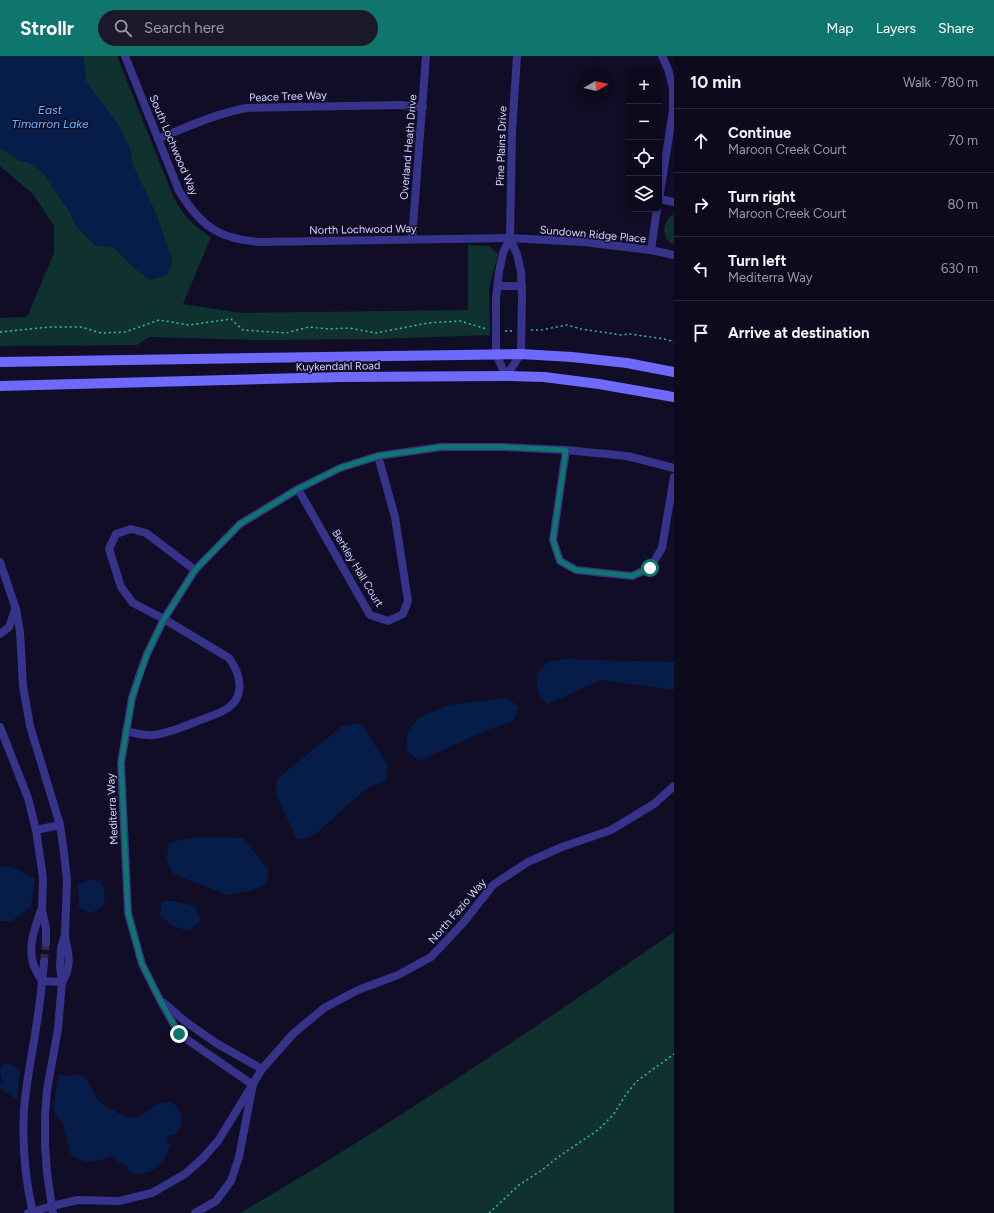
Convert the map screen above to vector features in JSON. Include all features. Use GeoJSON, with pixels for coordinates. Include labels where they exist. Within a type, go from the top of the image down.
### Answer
{"type":"FeatureCollection","features":[{"type":"Feature","properties":{"kind":"main road","name":"Kuykendahl Road"},"geometry":{"type":"LineString","coordinates":[[0,362],[521,354],[572,357],[627,363],[674,372]]}},
{"type":"Feature","properties":{"kind":"main road","name":"Kuykendahl Road"},"geometry":{"type":"LineString","coordinates":[[0,386],[342,377],[506,376],[544,377],[600,384],[674,397]]}},
{"type":"Feature","properties":{"kind":"street","name":"South Lochwood Way"},"geometry":{"type":"LineString","coordinates":[[125,56],[179,191],[190,208],[204,224],[217,232]]}},
{"type":"Feature","properties":{"kind":"street","name":"Overland Heath Drive"},"geometry":{"type":"LineString","coordinates":[[412,239],[426,56]]}},
{"type":"Feature","properties":{"kind":"street","name":"Pine Plains Drive"},"geometry":{"type":"LineString","coordinates":[[506,376],[496,354],[496,332],[498,286],[503,253],[510,238],[512,132],[517,56]]}},
{"type":"Feature","properties":{"kind":"street"},"geometry":{"type":"LineString","coordinates":[[662,56],[668,69],[673,88],[673,111],[662,180]]}},
{"type":"Feature","properties":{"kind":"street","name":"Peace Tree Way"},"geometry":{"type":"LineString","coordinates":[[158,139],[208,118],[226,112],[246,108],[393,105],[423,106]]}},
{"type":"Feature","properties":{"kind":"street"},"geometry":{"type":"LineString","coordinates":[[662,200],[674,202]]}},
{"type":"Feature","properties":{"kind":"street"},"geometry":{"type":"LineString","coordinates":[[651,250],[657,212]]}},
{"type":"Feature","properties":{"kind":"street","name":"North Lochwood Way"},"geometry":{"type":"LineString","coordinates":[[217,232],[245,241],[260,242],[510,238]]}},
{"type":"Feature","properties":{"kind":"street","name":"Pine Plains Drive"},"geometry":{"type":"LineString","coordinates":[[510,238],[517,254],[522,286],[521,354]]}},
{"type":"Feature","properties":{"kind":"street","name":"Sundown Ridge Place"},"geometry":{"type":"LineString","coordinates":[[510,238],[583,242],[651,250],[674,255]]}},
{"type":"Feature","properties":{"kind":"street"},"geometry":{"type":"LineString","coordinates":[[498,286],[522,286]]}},
{"type":"Feature","properties":{"kind":"street"},"geometry":{"type":"LineString","coordinates":[[506,376],[521,354]]}},
{"type":"Feature","properties":{"kind":"street","name":"Mediterra Way"},"geometry":{"type":"LineString","coordinates":[[253,1085],[179,1034],[142,964],[128,913],[121,763],[132,698],[147,654],[164,619],[195,570],[240,524],[298,489],[340,468],[378,456],[441,447],[504,447],[566,450],[627,456],[674,468]]}},
{"type":"Feature","properties":{"kind":"street"},"geometry":{"type":"LineString","coordinates":[[566,450],[553,540],[560,561],[576,570],[632,576],[650,568],[662,548],[674,477]]}},
{"type":"Feature","properties":{"kind":"street","name":"Berkley Hall Court"},"geometry":{"type":"LineString","coordinates":[[298,489],[370,615],[388,621],[403,614],[408,601],[395,517],[378,456]]}},
{"type":"Feature","properties":{"kind":"street"},"geometry":{"type":"LineString","coordinates":[[126,731],[152,735],[176,730],[224,711],[234,702],[239,691],[240,680],[236,668],[229,658],[133,602],[121,587],[108,549],[116,534],[131,529],[146,533],[195,570]]}},
{"type":"Feature","properties":{"kind":"street"},"geometry":{"type":"LineString","coordinates":[[0,562],[16,609],[20,632],[23,686],[30,726],[60,825],[67,880],[65,935],[69,955],[69,967],[62,982],[58,1029],[47,1090],[45,1116],[47,1173],[53,1209]]}},
{"type":"Feature","properties":{"kind":"street"},"geometry":{"type":"LineString","coordinates":[[0,634],[9,627],[16,609]]}},
{"type":"Feature","properties":{"kind":"street"},"geometry":{"type":"LineString","coordinates":[[0,727],[28,798],[36,830],[43,878],[42,909],[46,929],[46,943]]}},
{"type":"Feature","properties":{"kind":"street","name":"North Fazio Way"},"geometry":{"type":"LineString","coordinates":[[31,1212],[53,1209],[78,1200],[119,1201],[152,1193],[176,1180],[196,1164],[218,1141],[262,1069],[293,1034],[324,1008],[358,990],[398,975],[431,957],[464,923],[493,885],[528,862],[562,847],[611,830],[654,804],[674,786]]}},
{"type":"Feature","properties":{"kind":"street"},"geometry":{"type":"LineString","coordinates":[[36,830],[60,825]]}},
{"type":"Feature","properties":{"kind":"street"},"geometry":{"type":"LineString","coordinates":[[42,909],[35,928],[31,952],[34,966],[42,981]]}},
{"type":"Feature","properties":{"kind":"street"},"geometry":{"type":"LineString","coordinates":[[31,1212],[23,1148],[24,1111],[44,962]]}},
{"type":"Feature","properties":{"kind":"street"},"geometry":{"type":"LineString","coordinates":[[42,981],[62,982]]}},
{"type":"Feature","properties":{"kind":"street","name":"Mediterra Way"},"geometry":{"type":"LineString","coordinates":[[159,998],[186,1022],[216,1042],[262,1069]]}},
{"type":"Feature","properties":{"kind":"street","name":"North Fazio Way"},"geometry":{"type":"LineString","coordinates":[[196,1213],[216,1201],[231,1181],[239,1157],[253,1085]]}},
{"type":"Feature","properties":{"kind":"path"},"geometry":{"type":"LineString","coordinates":[[0,332],[49,327],[81,327],[101,333],[125,332],[159,320],[189,326],[231,320],[243,330],[286,333],[309,327],[329,329],[349,328],[376,333],[428,323],[460,321],[496,332],[541,330],[567,324],[581,329],[620,335],[637,335],[674,342]]}},
{"type":"Feature","properties":{"kind":"path"},"geometry":{"type":"LineString","coordinates":[[489,1213],[519,1185],[598,1130],[613,1115],[627,1093],[637,1081],[674,1054]]}},
{"type":"Feature","properties":{"kind":"green space"},"geometry":{"type":"Polygon","coordinates":[[[83,56],[117,56],[173,196],[180,209],[189,219],[198,228],[211,237],[183,304],[242,313],[468,310],[468,245],[489,246],[498,254],[489,289],[490,335],[379,339],[257,340],[149,337],[137,345],[0,346],[0,318],[27,317],[54,253],[54,226],[33,194],[0,166],[0,146],[2,149],[19,160],[34,164],[43,173],[70,212],[77,227],[95,245],[115,248],[133,267],[150,280],[167,274],[172,261],[152,205],[133,166],[129,146],[86,81],[83,56]]]}},
{"type":"Feature","properties":{"kind":"green space"},"geometry":{"type":"Polygon","coordinates":[[[672,215],[674,215],[674,244],[667,239],[664,231],[666,222],[672,215]]]}},
{"type":"Feature","properties":{"kind":"green space"},"geometry":{"type":"Polygon","coordinates":[[[674,932],[674,1213],[240,1213],[351,1146],[460,1077],[674,932]]]}},
{"type":"Feature","properties":{"kind":"water","name":"East Timarron Lake"},"geometry":{"type":"Polygon","coordinates":[[[0,56],[83,56],[86,81],[120,127],[129,146],[133,166],[152,205],[161,228],[172,261],[167,274],[150,280],[133,267],[115,248],[95,245],[77,227],[70,212],[43,173],[34,164],[19,160],[1,149],[0,56]]]}},
{"type":"Feature","properties":{"kind":"water"},"geometry":{"type":"Polygon","coordinates":[[[565,659],[674,662],[674,690],[602,680],[547,704],[538,693],[537,673],[547,662],[565,659]]]}},
{"type":"Feature","properties":{"kind":"water"},"geometry":{"type":"Polygon","coordinates":[[[507,698],[519,707],[513,721],[485,731],[419,761],[406,750],[408,732],[418,718],[448,705],[507,698]]]}},
{"type":"Feature","properties":{"kind":"water"},"geometry":{"type":"Polygon","coordinates":[[[361,723],[388,766],[385,780],[364,790],[315,835],[297,840],[276,794],[277,779],[342,726],[361,723]]]}},
{"type":"Feature","properties":{"kind":"water"},"geometry":{"type":"Polygon","coordinates":[[[204,837],[243,838],[268,870],[267,884],[250,891],[228,895],[173,874],[166,859],[169,844],[182,839],[204,837]]]}},
{"type":"Feature","properties":{"kind":"water"},"geometry":{"type":"Polygon","coordinates":[[[0,867],[12,867],[35,879],[78,884],[92,879],[101,882],[104,888],[105,901],[102,907],[91,913],[79,908],[31,907],[12,921],[0,921],[0,867]]]}},
{"type":"Feature","properties":{"kind":"water"},"geometry":{"type":"Polygon","coordinates":[[[162,901],[174,901],[194,906],[201,920],[189,931],[172,926],[160,915],[162,901]]]}},
{"type":"Feature","properties":{"kind":"water"},"geometry":{"type":"Polygon","coordinates":[[[8,1063],[20,1070],[82,1076],[88,1081],[99,1101],[129,1118],[137,1117],[153,1106],[163,1102],[172,1103],[176,1105],[182,1116],[180,1128],[175,1135],[171,1135],[167,1138],[167,1142],[170,1145],[166,1157],[159,1166],[151,1171],[138,1175],[131,1173],[126,1165],[118,1162],[111,1156],[87,1162],[71,1155],[63,1123],[54,1112],[16,1099],[0,1088],[2,1080],[0,1072],[2,1065],[8,1063]]]}},
{"type":"Feature","properties":{"kind":"pier"},"geometry":{"type":"Polygon","coordinates":[[[35,877],[78,882],[79,910],[31,909],[35,877]]]}},
{"type":"Feature","properties":{"kind":"pier"},"geometry":{"type":"Polygon","coordinates":[[[20,1068],[58,1073],[53,1115],[17,1101],[20,1068]]]}},
{"type":"Feature","properties":{"kind":"tunnel"},"geometry":{"type":"LineString","coordinates":[[44,962],[46,943]]}},
{"type":"Feature","properties":{"kind":"route"},"geometry":{"type":"LineString","coordinates":[[179,1034],[142,964],[128,913],[121,763],[132,698],[147,654],[164,619],[195,570],[240,524],[298,489],[340,468],[378,456],[441,447],[504,447],[566,450],[553,540],[560,561],[576,570],[632,576],[650,568]]}}]}
